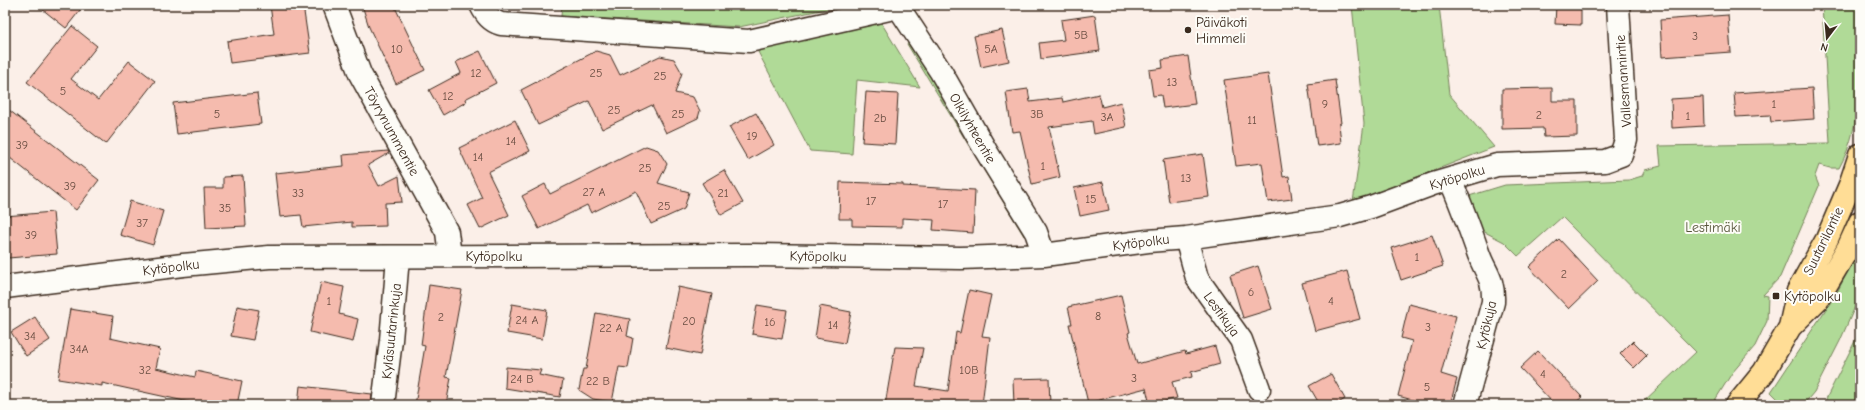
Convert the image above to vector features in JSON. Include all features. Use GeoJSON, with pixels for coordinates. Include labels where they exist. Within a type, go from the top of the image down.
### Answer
{"type":"FeatureCollection","features":[{"type":"Feature","properties":{"kind":"main road","name":"Suutarilantie"},"geometry":{"type":"LineString","coordinates":[[1790,327],[1798,291],[1827,239],[1850,185],[1860,155]]}},
{"type":"Feature","properties":{"kind":"main road","name":"Suutarilantie"},"geometry":{"type":"LineString","coordinates":[[1737,405],[1764,372],[1790,327],[1817,300],[1848,248],[1860,222]]}},
{"type":"Feature","properties":{"kind":"street","name":"Töyrynummentie"},"geometry":{"type":"LineString","coordinates":[[334,5],[360,74],[447,232],[450,256]]}},
{"type":"Feature","properties":{"kind":"street"},"geometry":{"type":"LineString","coordinates":[[481,5],[485,14],[494,22],[502,24],[749,41],[898,6]]}},
{"type":"Feature","properties":{"kind":"street","name":"Vallesmannintie"},"geometry":{"type":"LineString","coordinates":[[1618,5],[1626,140],[1621,155]]}},
{"type":"Feature","properties":{"kind":"street","name":"Olkilyhteentie"},"geometry":{"type":"LineString","coordinates":[[898,6],[941,72],[986,151],[1036,232],[1044,255]]}},
{"type":"Feature","properties":{"kind":"street","name":"Kytöpolku"},"geometry":{"type":"LineString","coordinates":[[5,288],[183,265],[269,257],[749,254],[961,258],[1044,255],[1148,241],[1186,238],[1340,216],[1371,207],[1450,179],[1498,165],[1605,161],[1621,155]]}},
{"type":"Feature","properties":{"kind":"street","name":"Kytökuja"},"geometry":{"type":"LineString","coordinates":[[1450,179],[1480,256],[1491,279],[1493,290],[1493,302],[1465,405]]}},
{"type":"Feature","properties":{"kind":"street","name":"Lestikuja"},"geometry":{"type":"LineString","coordinates":[[1186,238],[1197,278],[1241,340],[1259,389]]}},
{"type":"Feature","properties":{"kind":"street","name":"Kyläsuutarinkuja"},"geometry":{"type":"LineString","coordinates":[[384,405],[398,257]]}},
{"type":"Feature","properties":{"kind":"green space"},"geometry":{"type":"Polygon","coordinates":[[[562,5],[845,5],[739,27],[561,16],[562,5]]]}},
{"type":"Feature","properties":{"kind":"green space"},"geometry":{"type":"Polygon","coordinates":[[[1352,5],[1439,5],[1449,94],[1494,147],[1353,202],[1364,124],[1352,5]]]}},
{"type":"Feature","properties":{"kind":"green space","name":"Lestimäki"},"geometry":{"type":"Polygon","coordinates":[[[1822,5],[1860,5],[1860,67],[1857,110],[1847,150],[1839,168],[1830,168],[1819,165],[1815,176],[1819,186],[1780,277],[1763,295],[1768,296],[1767,321],[1755,346],[1732,373],[1712,405],[1640,405],[1696,352],[1562,217],[1518,256],[1504,242],[1481,230],[1469,196],[1505,185],[1629,180],[1642,176],[1645,170],[1661,166],[1659,146],[1830,143],[1822,5]]]}},
{"type":"Feature","properties":{"kind":"green space"},"geometry":{"type":"Polygon","coordinates":[[[879,19],[920,87],[857,80],[852,154],[810,151],[756,48],[879,19]]]}},
{"type":"Feature","properties":{"kind":"green space"},"geometry":{"type":"Polygon","coordinates":[[[913,40],[1025,226],[1024,236],[907,44],[913,40]]]}},
{"type":"Feature","properties":{"kind":"green space"},"geometry":{"type":"Polygon","coordinates":[[[1860,248],[1860,295],[1840,341],[1814,392],[1803,405],[1784,405],[1771,392],[1836,294],[1860,248]]]}},
{"type":"Feature","properties":{"kind":"green space"},"geometry":{"type":"Polygon","coordinates":[[[1860,331],[1860,405],[1827,405],[1826,399],[1860,331]]]}},
{"type":"Feature","properties":{"kind":"building"},"geometry":{"type":"Polygon","coordinates":[[[37,5],[84,5],[66,28],[37,5]]]}},
{"type":"Feature","properties":{"kind":"building"},"geometry":{"type":"Polygon","coordinates":[[[270,5],[303,5],[310,53],[230,63],[227,41],[274,34],[270,5]]]}},
{"type":"Feature","properties":{"kind":"building"},"geometry":{"type":"Polygon","coordinates":[[[362,5],[394,5],[425,70],[396,84],[369,27],[362,5]]]}},
{"type":"Feature","properties":{"kind":"building"},"geometry":{"type":"Polygon","coordinates":[[[1556,5],[1581,5],[1581,25],[1555,24],[1556,5]]]}},
{"type":"Feature","properties":{"kind":"building"},"geometry":{"type":"Polygon","coordinates":[[[1095,15],[1100,51],[1041,59],[1039,43],[1064,40],[1061,20],[1095,15]]]}},
{"type":"Feature","properties":{"kind":"building"},"geometry":{"type":"Polygon","coordinates":[[[1728,15],[1731,52],[1662,57],[1660,20],[1728,15]]]}},
{"type":"Feature","properties":{"kind":"building"},"geometry":{"type":"Polygon","coordinates":[[[72,26],[97,46],[71,79],[98,100],[129,61],[155,81],[106,144],[27,82],[72,26]]]}},
{"type":"Feature","properties":{"kind":"building"},"geometry":{"type":"Polygon","coordinates":[[[1002,30],[1009,61],[981,67],[974,36],[1002,30]]]}},
{"type":"Feature","properties":{"kind":"building"},"geometry":{"type":"Polygon","coordinates":[[[480,51],[496,83],[465,99],[466,102],[443,115],[429,90],[461,73],[456,62],[480,51]]]}},
{"type":"Feature","properties":{"kind":"building"},"geometry":{"type":"Polygon","coordinates":[[[596,51],[610,55],[620,75],[660,56],[674,59],[682,73],[675,93],[693,97],[700,111],[698,118],[666,133],[652,105],[602,129],[589,101],[538,125],[521,90],[596,51]]]}},
{"type":"Feature","properties":{"kind":"building"},"geometry":{"type":"Polygon","coordinates":[[[1188,56],[1195,104],[1163,108],[1161,95],[1153,96],[1149,70],[1163,68],[1162,60],[1188,56]]]}},
{"type":"Feature","properties":{"kind":"building"},"geometry":{"type":"Polygon","coordinates":[[[1268,74],[1283,177],[1289,176],[1292,199],[1268,202],[1262,163],[1236,166],[1224,80],[1268,74]]]}},
{"type":"Feature","properties":{"kind":"building"},"geometry":{"type":"Polygon","coordinates":[[[1335,80],[1341,123],[1339,124],[1341,143],[1317,146],[1308,84],[1335,80]]]}},
{"type":"Feature","properties":{"kind":"building"},"geometry":{"type":"Polygon","coordinates":[[[1552,88],[1552,101],[1577,101],[1577,136],[1544,137],[1543,128],[1502,129],[1502,89],[1552,88]]]}},
{"type":"Feature","properties":{"kind":"building"},"geometry":{"type":"Polygon","coordinates":[[[1812,88],[1814,119],[1771,122],[1770,115],[1736,117],[1734,93],[1812,88]]]}},
{"type":"Feature","properties":{"kind":"building"},"geometry":{"type":"Polygon","coordinates":[[[1028,89],[1030,102],[1062,98],[1063,102],[1099,94],[1102,107],[1121,102],[1126,127],[1094,134],[1092,121],[1049,127],[1060,177],[1032,184],[1020,131],[1012,132],[1006,92],[1028,89]]]}},
{"type":"Feature","properties":{"kind":"building"},"geometry":{"type":"Polygon","coordinates":[[[866,92],[898,94],[895,144],[862,142],[866,92]]]}},
{"type":"Feature","properties":{"kind":"building"},"geometry":{"type":"Polygon","coordinates":[[[257,93],[261,124],[177,134],[173,103],[257,93]]]}},
{"type":"Feature","properties":{"kind":"building"},"geometry":{"type":"Polygon","coordinates":[[[1703,97],[1704,126],[1672,128],[1671,99],[1703,97]]]}},
{"type":"Feature","properties":{"kind":"building"},"geometry":{"type":"Polygon","coordinates":[[[5,107],[99,180],[76,210],[5,154],[5,107]]]}},
{"type":"Feature","properties":{"kind":"building"},"geometry":{"type":"Polygon","coordinates":[[[756,113],[774,145],[748,160],[729,127],[756,113]]]}},
{"type":"Feature","properties":{"kind":"building"},"geometry":{"type":"Polygon","coordinates":[[[515,120],[530,151],[488,172],[509,215],[480,229],[468,205],[482,198],[459,148],[515,120]]]}},
{"type":"Feature","properties":{"kind":"building"},"geometry":{"type":"Polygon","coordinates":[[[646,146],[658,150],[667,164],[658,183],[689,192],[684,209],[651,224],[636,191],[591,213],[587,205],[539,229],[522,196],[545,184],[550,194],[646,146]]]}},
{"type":"Feature","properties":{"kind":"building"},"geometry":{"type":"Polygon","coordinates":[[[388,151],[389,153],[368,165],[379,186],[399,176],[402,202],[385,203],[386,226],[352,227],[352,222],[303,227],[301,215],[280,217],[275,173],[344,166],[343,155],[388,151]]]}},
{"type":"Feature","properties":{"kind":"building"},"geometry":{"type":"Polygon","coordinates":[[[1203,154],[1209,197],[1169,202],[1163,160],[1203,154]]]}},
{"type":"Feature","properties":{"kind":"building"},"geometry":{"type":"Polygon","coordinates":[[[724,170],[743,203],[721,215],[702,183],[724,170]]]}},
{"type":"Feature","properties":{"kind":"building"},"geometry":{"type":"Polygon","coordinates":[[[243,176],[246,226],[206,228],[204,188],[223,188],[223,177],[243,176]]]}},
{"type":"Feature","properties":{"kind":"building"},"geometry":{"type":"Polygon","coordinates":[[[840,182],[903,184],[903,186],[975,190],[973,233],[933,230],[934,220],[902,218],[902,227],[852,226],[852,219],[839,219],[840,182]]]}},
{"type":"Feature","properties":{"kind":"building"},"geometry":{"type":"Polygon","coordinates":[[[1103,182],[1109,210],[1080,216],[1074,188],[1103,182]]]}},
{"type":"Feature","properties":{"kind":"building"},"geometry":{"type":"Polygon","coordinates":[[[130,201],[163,211],[153,245],[120,235],[130,201]]]}},
{"type":"Feature","properties":{"kind":"building"},"geometry":{"type":"Polygon","coordinates":[[[53,212],[57,254],[8,258],[5,216],[53,212]]]}},
{"type":"Feature","properties":{"kind":"building"},"geometry":{"type":"Polygon","coordinates":[[[1432,235],[1443,266],[1401,280],[1391,248],[1432,235]]]}},
{"type":"Feature","properties":{"kind":"building"},"geometry":{"type":"Polygon","coordinates":[[[1559,239],[1598,281],[1569,309],[1529,267],[1559,239]]]}},
{"type":"Feature","properties":{"kind":"building"},"geometry":{"type":"Polygon","coordinates":[[[1258,266],[1272,309],[1243,318],[1230,275],[1258,266]]]}},
{"type":"Feature","properties":{"kind":"building"},"geometry":{"type":"Polygon","coordinates":[[[1347,271],[1360,319],[1315,331],[1302,283],[1347,271]]]}},
{"type":"Feature","properties":{"kind":"building"},"geometry":{"type":"Polygon","coordinates":[[[321,282],[344,287],[339,314],[358,319],[353,342],[310,332],[321,282]]]}},
{"type":"Feature","properties":{"kind":"building"},"geometry":{"type":"Polygon","coordinates":[[[429,285],[462,290],[446,377],[451,378],[446,405],[415,405],[425,346],[421,345],[429,285]]]}},
{"type":"Feature","properties":{"kind":"building"},"geometry":{"type":"Polygon","coordinates":[[[678,287],[712,294],[700,355],[666,348],[678,287]]]}},
{"type":"Feature","properties":{"kind":"building"},"geometry":{"type":"Polygon","coordinates":[[[969,290],[991,295],[982,336],[990,337],[982,405],[885,405],[895,347],[923,348],[916,386],[948,391],[956,332],[960,333],[969,290]]]}},
{"type":"Feature","properties":{"kind":"building"},"geometry":{"type":"Polygon","coordinates":[[[1121,295],[1130,332],[1128,333],[1137,364],[1185,351],[1186,354],[1215,346],[1220,364],[1191,372],[1192,377],[1172,382],[1177,398],[1150,405],[1146,388],[1088,403],[1069,324],[1072,324],[1068,307],[1121,295]]]}},
{"type":"Feature","properties":{"kind":"building"},"geometry":{"type":"Polygon","coordinates":[[[512,304],[547,310],[542,339],[507,333],[512,304]]]}},
{"type":"Feature","properties":{"kind":"building"},"geometry":{"type":"Polygon","coordinates":[[[1409,304],[1456,316],[1441,374],[1457,379],[1450,405],[1431,405],[1398,396],[1412,341],[1401,338],[1409,304]]]}},
{"type":"Feature","properties":{"kind":"building"},"geometry":{"type":"Polygon","coordinates":[[[757,305],[787,310],[782,339],[752,334],[757,305]]]}},
{"type":"Feature","properties":{"kind":"building"},"geometry":{"type":"Polygon","coordinates":[[[237,306],[259,310],[253,340],[231,336],[237,306]]]}},
{"type":"Feature","properties":{"kind":"building"},"geometry":{"type":"Polygon","coordinates":[[[820,306],[851,312],[845,343],[815,338],[820,306]]]}},
{"type":"Feature","properties":{"kind":"building"},"geometry":{"type":"Polygon","coordinates":[[[70,309],[113,316],[110,338],[160,349],[156,368],[195,377],[196,371],[242,381],[237,405],[189,405],[189,402],[102,383],[102,386],[58,379],[70,309]]]}},
{"type":"Feature","properties":{"kind":"building"},"geometry":{"type":"Polygon","coordinates":[[[596,313],[630,319],[627,336],[633,338],[628,368],[619,367],[612,402],[593,399],[579,390],[583,369],[586,369],[596,313]]]}},
{"type":"Feature","properties":{"kind":"building"},"geometry":{"type":"Polygon","coordinates":[[[35,317],[50,340],[26,356],[11,332],[35,317]]]}},
{"type":"Feature","properties":{"kind":"building"},"geometry":{"type":"Polygon","coordinates":[[[1633,341],[1647,355],[1634,368],[1620,354],[1633,341]]]}},
{"type":"Feature","properties":{"kind":"building"},"geometry":{"type":"Polygon","coordinates":[[[1538,351],[1582,397],[1573,405],[1555,405],[1520,368],[1538,351]]]}},
{"type":"Feature","properties":{"kind":"building"},"geometry":{"type":"Polygon","coordinates":[[[506,367],[541,370],[539,375],[563,380],[560,397],[505,388],[506,367]]]}},
{"type":"Feature","properties":{"kind":"building"},"geometry":{"type":"Polygon","coordinates":[[[1331,374],[1345,399],[1335,405],[1320,405],[1309,386],[1331,374]]]}},
{"type":"Feature","properties":{"kind":"building"},"geometry":{"type":"Polygon","coordinates":[[[1049,378],[1050,405],[1014,405],[1013,379],[1049,378]]]}},
{"type":"Feature","properties":{"kind":"building"},"geometry":{"type":"Polygon","coordinates":[[[300,386],[372,394],[371,405],[298,405],[300,386]]]}},
{"type":"Feature","properties":{"kind":"place","name":"Päiväkoti Himmeli"},"geometry":{"type":"Point","coordinates":[1188,30]}},
{"type":"Feature","properties":{"kind":"place","name":"Kytöpolku"},"geometry":{"type":"Point","coordinates":[1776,296]}}]}
